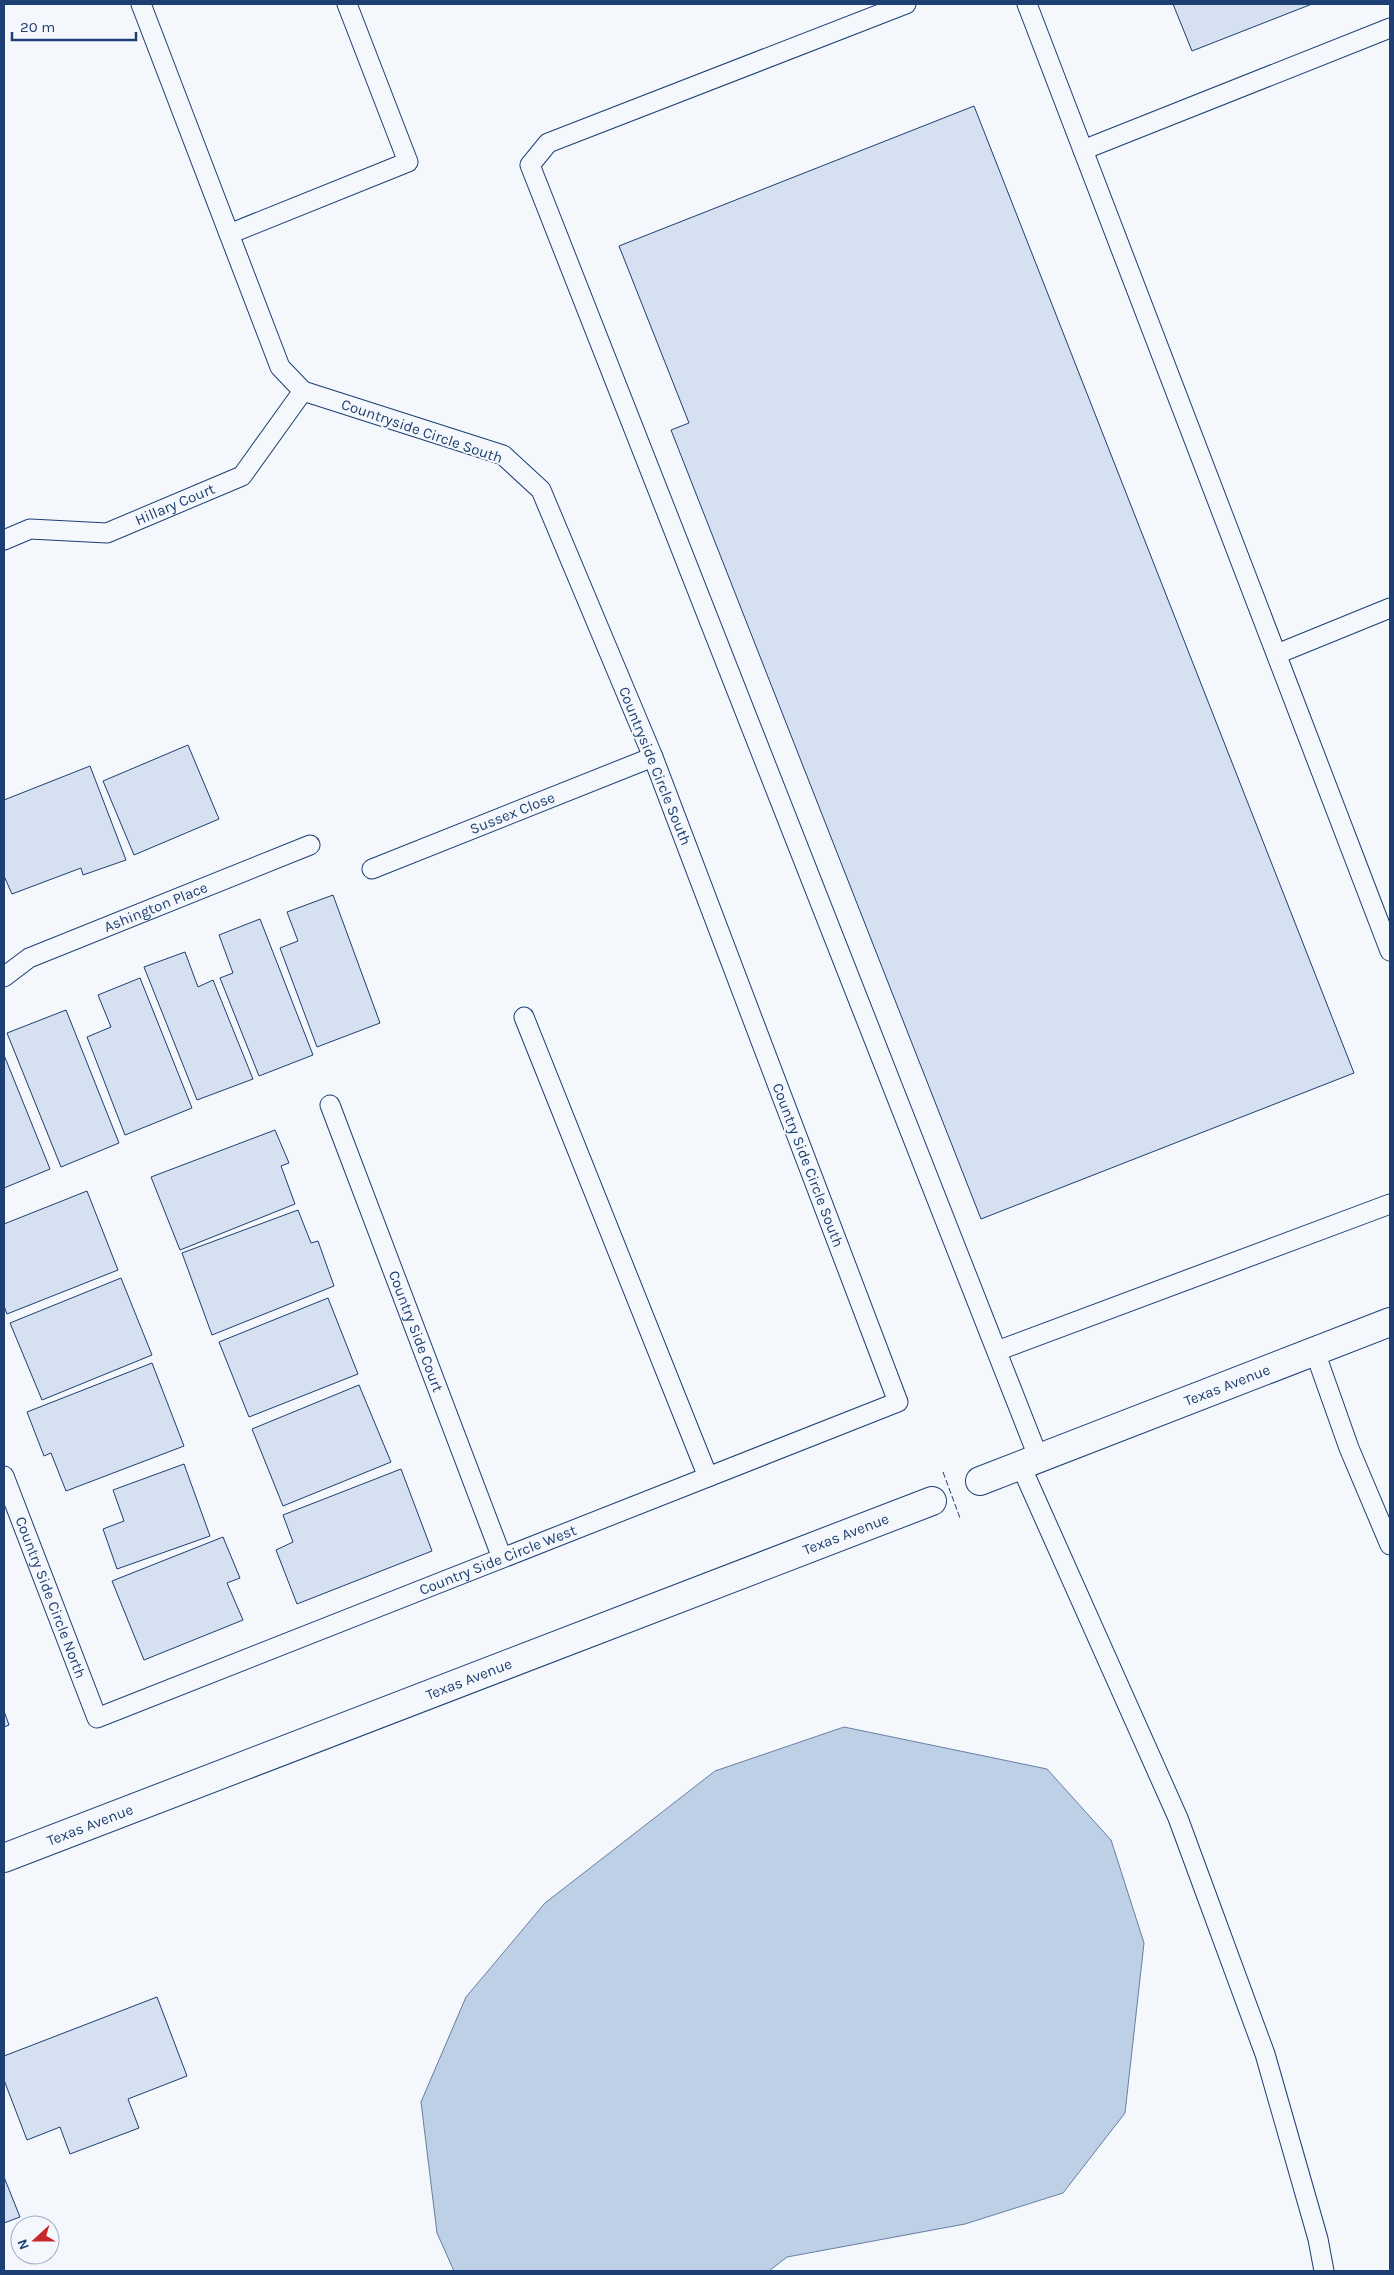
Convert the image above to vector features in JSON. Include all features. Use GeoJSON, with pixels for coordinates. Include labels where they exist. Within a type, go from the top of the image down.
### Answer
{"type":"FeatureCollection","features":[{"type":"Feature","properties":{"kind":"street","name":"Texas Avenue"},"geometry":{"type":"LineString","coordinates":[[980,1482],[1390,1322]]}},
{"type":"Feature","properties":{"kind":"street","name":"Texas Avenue"},"geometry":{"type":"LineString","coordinates":[[4,1858],[932,1501]]}},
{"type":"Feature","properties":{"kind":"lane","name":"Countryside Circle South"},"geometry":{"type":"LineString","coordinates":[[142,4],[280,367],[303,391],[503,455],[541,490],[653,757],[718,928]]}},
{"type":"Feature","properties":{"kind":"lane"},"geometry":{"type":"LineString","coordinates":[[229,234],[408,162],[347,4]]}},
{"type":"Feature","properties":{"kind":"lane"},"geometry":{"type":"LineString","coordinates":[[906,4],[548,143],[530,165],[997,1351],[1030,1462],[1178,1818],[1265,2054],[1318,2239],[1324,2271]]}},
{"type":"Feature","properties":{"kind":"lane"},"geometry":{"type":"LineString","coordinates":[[1027,4],[1390,951]]}},
{"type":"Feature","properties":{"kind":"lane"},"geometry":{"type":"LineString","coordinates":[[1083,150],[1390,28]]}},
{"type":"Feature","properties":{"kind":"lane","name":"Hillary Court"},"geometry":{"type":"LineString","coordinates":[[4,540],[30,529],[107,532],[242,476],[303,391]]}},
{"type":"Feature","properties":{"kind":"lane"},"geometry":{"type":"LineString","coordinates":[[1276,654],[1390,608]]}},
{"type":"Feature","properties":{"kind":"lane","name":"Sussex Close"},"geometry":{"type":"LineString","coordinates":[[372,869],[653,757]]}},
{"type":"Feature","properties":{"kind":"lane","name":"Ashington Place"},"geometry":{"type":"LineString","coordinates":[[4,977],[29,958],[310,845]]}},
{"type":"Feature","properties":{"kind":"lane","name":"Country Side Circle South"},"geometry":{"type":"LineString","coordinates":[[718,928],[898,1402]]}},
{"type":"Feature","properties":{"kind":"lane"},"geometry":{"type":"LineString","coordinates":[[524,1016],[708,1477]]}},
{"type":"Feature","properties":{"kind":"lane","name":"Country Side Court"},"geometry":{"type":"LineString","coordinates":[[330,1105],[502,1558]]}},
{"type":"Feature","properties":{"kind":"lane"},"geometry":{"type":"LineString","coordinates":[[997,1351],[1390,1204]]}},
{"type":"Feature","properties":{"kind":"lane"},"geometry":{"type":"LineString","coordinates":[[1315,1352],[1349,1448],[1390,1545]]}},
{"type":"Feature","properties":{"kind":"lane","name":"Country Side Circle West"},"geometry":{"type":"LineString","coordinates":[[97,1718],[898,1402]]}},
{"type":"Feature","properties":{"kind":"lane","name":"Country Side Circle North"},"geometry":{"type":"LineString","coordinates":[[4,1476],[97,1718]]}},
{"type":"Feature","properties":{"kind":"water"},"geometry":{"type":"Polygon","coordinates":[[[844,1727],[1047,1769],[1111,1840],[1144,1943],[1125,2113],[1063,2193],[965,2224],[787,2257],[769,2271],[454,2271],[437,2233],[421,2102],[466,1997],[545,1903],[715,1771],[844,1727]]]}},
{"type":"Feature","properties":{"kind":"building"},"geometry":{"type":"Polygon","coordinates":[[[1173,4],[1312,4],[1192,51],[1173,4]]]}},
{"type":"Feature","properties":{"kind":"building"},"geometry":{"type":"Polygon","coordinates":[[[974,106],[1354,1073],[981,1219],[671,430],[689,423],[619,246],[974,106]]]}},
{"type":"Feature","properties":{"kind":"building"},"geometry":{"type":"Polygon","coordinates":[[[188,745],[219,819],[134,855],[103,781],[188,745]]]}},
{"type":"Feature","properties":{"kind":"building"},"geometry":{"type":"Polygon","coordinates":[[[90,766],[126,860],[83,875],[81,868],[12,894],[4,876],[4,800],[90,766]]]}},
{"type":"Feature","properties":{"kind":"building"},"geometry":{"type":"Polygon","coordinates":[[[333,895],[380,1023],[317,1047],[280,948],[298,941],[287,912],[333,895]]]}},
{"type":"Feature","properties":{"kind":"building"},"geometry":{"type":"Polygon","coordinates":[[[260,919],[313,1055],[259,1076],[220,978],[233,973],[219,935],[260,919]]]}},
{"type":"Feature","properties":{"kind":"building"},"geometry":{"type":"Polygon","coordinates":[[[185,952],[198,987],[213,980],[253,1079],[197,1100],[144,967],[185,952]]]}},
{"type":"Feature","properties":{"kind":"building"},"geometry":{"type":"Polygon","coordinates":[[[140,978],[192,1108],[125,1135],[87,1037],[111,1027],[98,995],[140,978]]]}},
{"type":"Feature","properties":{"kind":"building"},"geometry":{"type":"Polygon","coordinates":[[[66,1010],[119,1143],[61,1167],[7,1033],[66,1010]]]}},
{"type":"Feature","properties":{"kind":"building"},"geometry":{"type":"Polygon","coordinates":[[[4,1055],[50,1169],[4,1188],[4,1055]]]}},
{"type":"Feature","properties":{"kind":"building"},"geometry":{"type":"Polygon","coordinates":[[[275,1130],[289,1163],[281,1166],[295,1204],[180,1250],[151,1177],[275,1130]]]}},
{"type":"Feature","properties":{"kind":"building"},"geometry":{"type":"Polygon","coordinates":[[[87,1191],[118,1270],[7,1314],[4,1306],[4,1224],[87,1191]]]}},
{"type":"Feature","properties":{"kind":"building"},"geometry":{"type":"Polygon","coordinates":[[[298,1210],[311,1243],[318,1241],[334,1286],[212,1335],[182,1253],[298,1210]]]}},
{"type":"Feature","properties":{"kind":"building"},"geometry":{"type":"Polygon","coordinates":[[[121,1278],[152,1355],[42,1400],[10,1323],[121,1278]]]}},
{"type":"Feature","properties":{"kind":"building"},"geometry":{"type":"Polygon","coordinates":[[[328,1298],[358,1374],[249,1417],[219,1342],[328,1298]]]}},
{"type":"Feature","properties":{"kind":"building"},"geometry":{"type":"Polygon","coordinates":[[[152,1363],[184,1446],[66,1491],[51,1453],[44,1456],[27,1412],[152,1363]]]}},
{"type":"Feature","properties":{"kind":"building"},"geometry":{"type":"Polygon","coordinates":[[[359,1385],[391,1462],[283,1506],[252,1429],[359,1385]]]}},
{"type":"Feature","properties":{"kind":"building"},"geometry":{"type":"Polygon","coordinates":[[[184,1464],[210,1536],[117,1569],[103,1529],[124,1521],[113,1490],[184,1464]]]}},
{"type":"Feature","properties":{"kind":"building"},"geometry":{"type":"Polygon","coordinates":[[[401,1469],[432,1551],[297,1604],[276,1550],[293,1542],[283,1515],[401,1469]]]}},
{"type":"Feature","properties":{"kind":"building"},"geometry":{"type":"Polygon","coordinates":[[[223,1537],[240,1578],[227,1583],[243,1620],[144,1660],[112,1581],[223,1537]]]}},
{"type":"Feature","properties":{"kind":"building"},"geometry":{"type":"Polygon","coordinates":[[[4,1711],[9,1725],[4,1727],[4,1711]]]}},
{"type":"Feature","properties":{"kind":"building"},"geometry":{"type":"Polygon","coordinates":[[[157,1997],[187,2076],[128,2099],[139,2128],[70,2154],[60,2127],[27,2140],[4,2080],[4,2056],[157,1997]]]}},
{"type":"Feature","properties":{"kind":"building"},"geometry":{"type":"Polygon","coordinates":[[[4,2177],[19,2215],[10,2215],[10,2221],[4,2223],[4,2177]]]}},
{"type":"Feature","properties":{"kind":"fence"},"geometry":{"type":"LineString","coordinates":[[943,1472],[960,1518]]}}]}
